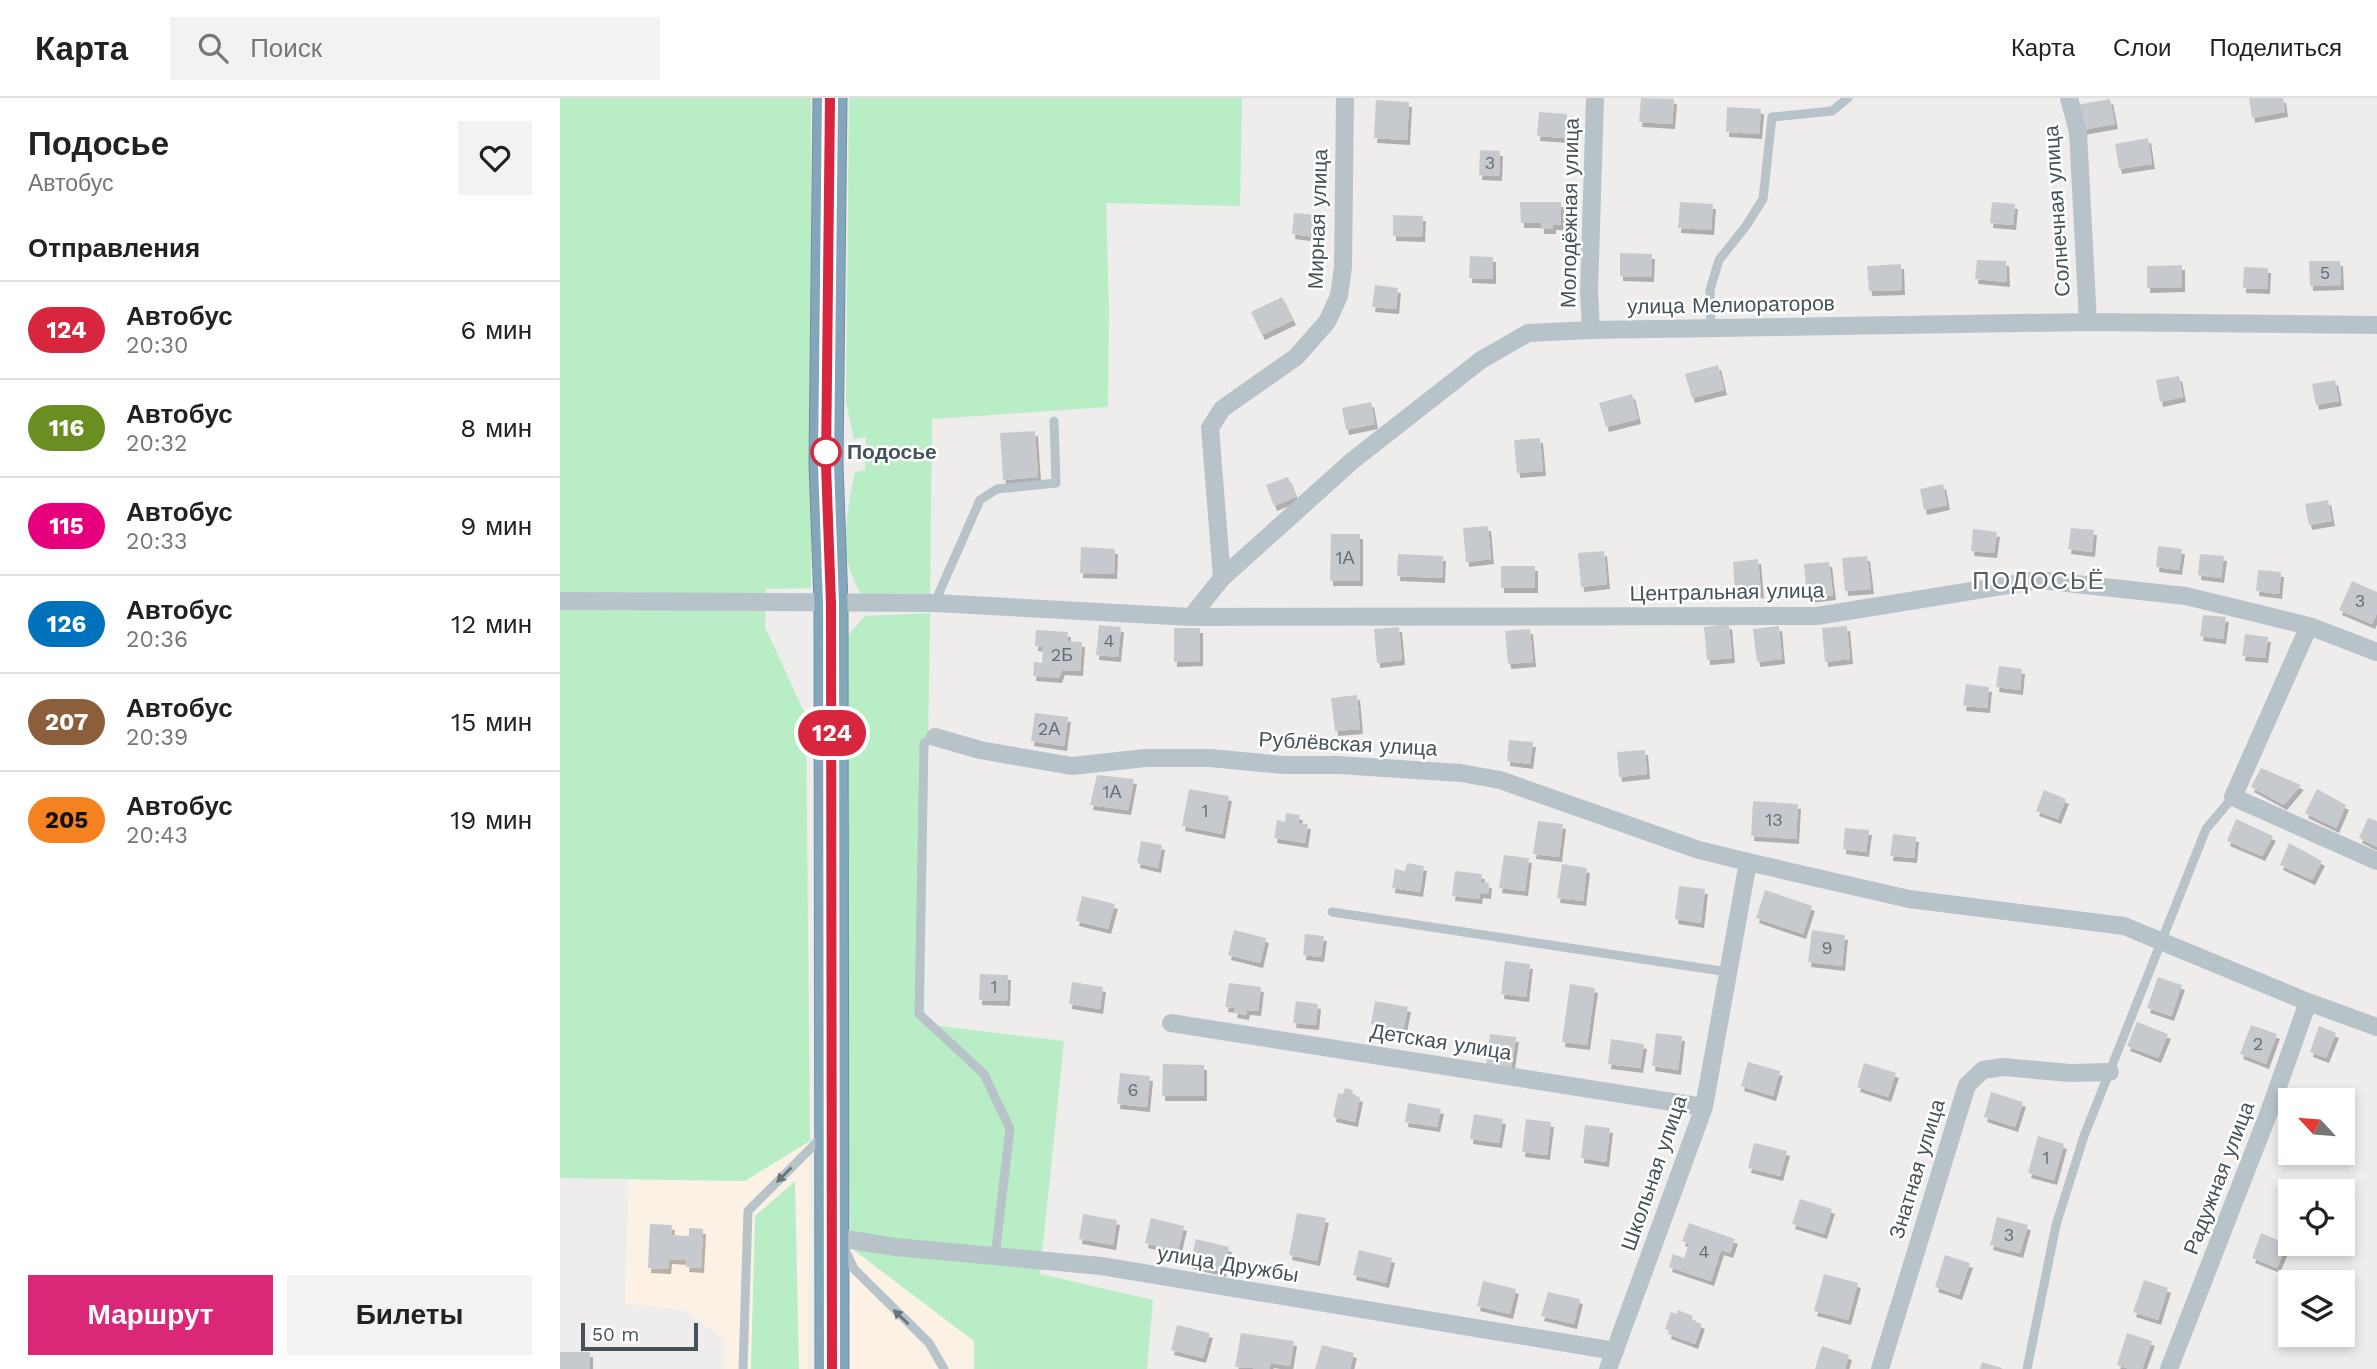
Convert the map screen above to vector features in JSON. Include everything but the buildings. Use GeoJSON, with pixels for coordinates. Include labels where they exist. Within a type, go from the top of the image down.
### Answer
{"type":"FeatureCollection","features":[{"type":"Feature","properties":{"kind":"highway"},"geometry":{"type":"LineString","coordinates":[[830,98],[826,464],[831,604],[832,1369]]}},
{"type":"Feature","properties":{"kind":"street","name":"Мирная улица"},"geometry":{"type":"LineString","coordinates":[[1222,578],[1210,428],[1222,409],[1296,357],[1327,322],[1339,296],[1343,267],[1345,98]]}},
{"type":"Feature","properties":{"kind":"street","name":"Молодёжная улица"},"geometry":{"type":"LineString","coordinates":[[1591,330],[1589,292],[1595,98]]}},
{"type":"Feature","properties":{"kind":"street","name":"Солнечная улица"},"geometry":{"type":"LineString","coordinates":[[2069,98],[2078,131],[2088,322]]}},
{"type":"Feature","properties":{"kind":"street","name":"улица Мелиораторов"},"geometry":{"type":"LineString","coordinates":[[1191,617],[1222,578],[1352,461],[1481,360],[1528,333],[2088,322],[2377,325]]}},
{"type":"Feature","properties":{"kind":"street","name":"Центральная улица"},"geometry":{"type":"LineString","coordinates":[[560,601],[935,603],[1191,617],[1817,616],[2039,580],[2186,596],[2309,626],[2377,652]]}},
{"type":"Feature","properties":{"kind":"street"},"geometry":{"type":"LineString","coordinates":[[2309,626],[2233,797],[2377,861]]}},
{"type":"Feature","properties":{"kind":"street","name":"Рублёвская улица"},"geometry":{"type":"LineString","coordinates":[[935,737],[980,750],[1072,766],[1145,758],[1210,758],[1284,765],[1339,765],[1461,773],[1500,780],[1688,847],[1748,863],[1909,899],[2124,926],[2308,1002],[2377,1027]]}},
{"type":"Feature","properties":{"kind":"street","name":"Школьная улица"},"geometry":{"type":"LineString","coordinates":[[1608,1369],[1704,1107],[1748,863]]}},
{"type":"Feature","properties":{"kind":"street","name":"Радужная улица"},"geometry":{"type":"LineString","coordinates":[[2169,1369],[2269,1112],[2308,1002]]}},
{"type":"Feature","properties":{"kind":"street","name":"Детская улица"},"geometry":{"type":"LineString","coordinates":[[1171,1023],[1704,1107]]}},
{"type":"Feature","properties":{"kind":"street","name":"Знатная улица"},"geometry":{"type":"LineString","coordinates":[[1880,1369],[1967,1086],[1983,1070],[2003,1067],[2070,1073],[2110,1072]]}},
{"type":"Feature","properties":{"kind":"street","name":"улица Дружбы"},"geometry":{"type":"LineString","coordinates":[[833,1237],[895,1247],[1101,1266],[1615,1351]]}},
{"type":"Feature","properties":{"kind":"lane"},"geometry":{"type":"LineString","coordinates":[[1711,328],[1710,290],[1719,260],[1763,199],[1772,117],[1832,111],[1849,98]]}},
{"type":"Feature","properties":{"kind":"lane"},"geometry":{"type":"LineString","coordinates":[[935,603],[980,500],[997,489],[1056,483],[1054,421]]}},
{"type":"Feature","properties":{"kind":"lane"},"geometry":{"type":"LineString","coordinates":[[935,737],[924,743],[919,1014],[984,1074],[1010,1129],[995,1256]]}},
{"type":"Feature","properties":{"kind":"lane"},"geometry":{"type":"LineString","coordinates":[[2027,1369],[2056,1224],[2084,1136],[2206,829],[2233,797]]}},
{"type":"Feature","properties":{"kind":"lane"},"geometry":{"type":"LineString","coordinates":[[1332,912],[1728,972]]}},
{"type":"Feature","properties":{"kind":"lane"},"geometry":{"type":"LineString","coordinates":[[743,1369],[748,1211],[833,1127]]}},
{"type":"Feature","properties":{"kind":"lane"},"geometry":{"type":"LineString","coordinates":[[833,1237],[846,1248],[854,1269],[863,1279],[929,1343],[944,1369]]}},
{"type":"Feature","properties":{"kind":"shaded area"},"geometry":{"type":"Polygon","coordinates":[[[810,1141],[808,1369],[724,1369],[724,1340],[685,1310],[625,1304],[628,1180],[745,1181],[810,1141]]]}},
{"type":"Feature","properties":{"kind":"shaded area"},"geometry":{"type":"Polygon","coordinates":[[[851,1248],[974,1341],[974,1369],[847,1369],[851,1248]]]}},
{"type":"Feature","properties":{"kind":"green space"},"geometry":{"type":"Polygon","coordinates":[[[560,98],[811,98],[811,588],[766,589],[765,627],[806,716],[810,1141],[745,1181],[560,1178],[560,98]]]}},
{"type":"Feature","properties":{"kind":"green space"},"geometry":{"type":"Polygon","coordinates":[[[849,98],[1242,98],[1240,206],[1106,203],[1108,407],[932,419],[930,597],[863,599],[847,557],[849,503],[855,472],[865,470],[866,437],[854,439],[846,402],[849,98]]]}},
{"type":"Feature","properties":{"kind":"green space"},"geometry":{"type":"Polygon","coordinates":[[[930,613],[924,1024],[1064,1041],[1040,1274],[1153,1300],[1147,1369],[974,1369],[974,1341],[851,1248],[843,968],[842,642],[865,616],[930,613]]]}},
{"type":"Feature","properties":{"kind":"green space"},"geometry":{"type":"Polygon","coordinates":[[[795,1181],[799,1369],[751,1369],[755,1216],[795,1181]]]}},
{"type":"Feature","properties":{"kind":"bus line","name":"124"},"geometry":{"type":"LineString","coordinates":[[830,98],[826,464],[831,604],[832,1369]]}},
{"type":"Feature","properties":{"kind":"place","name":"Подосье"},"geometry":{"type":"Point","coordinates":[826,452]}},
{"type":"Feature","properties":{"kind":"district","name":"ПОДОСЬЁ"},"geometry":{"type":"Point","coordinates":[2039,581]}}]}
